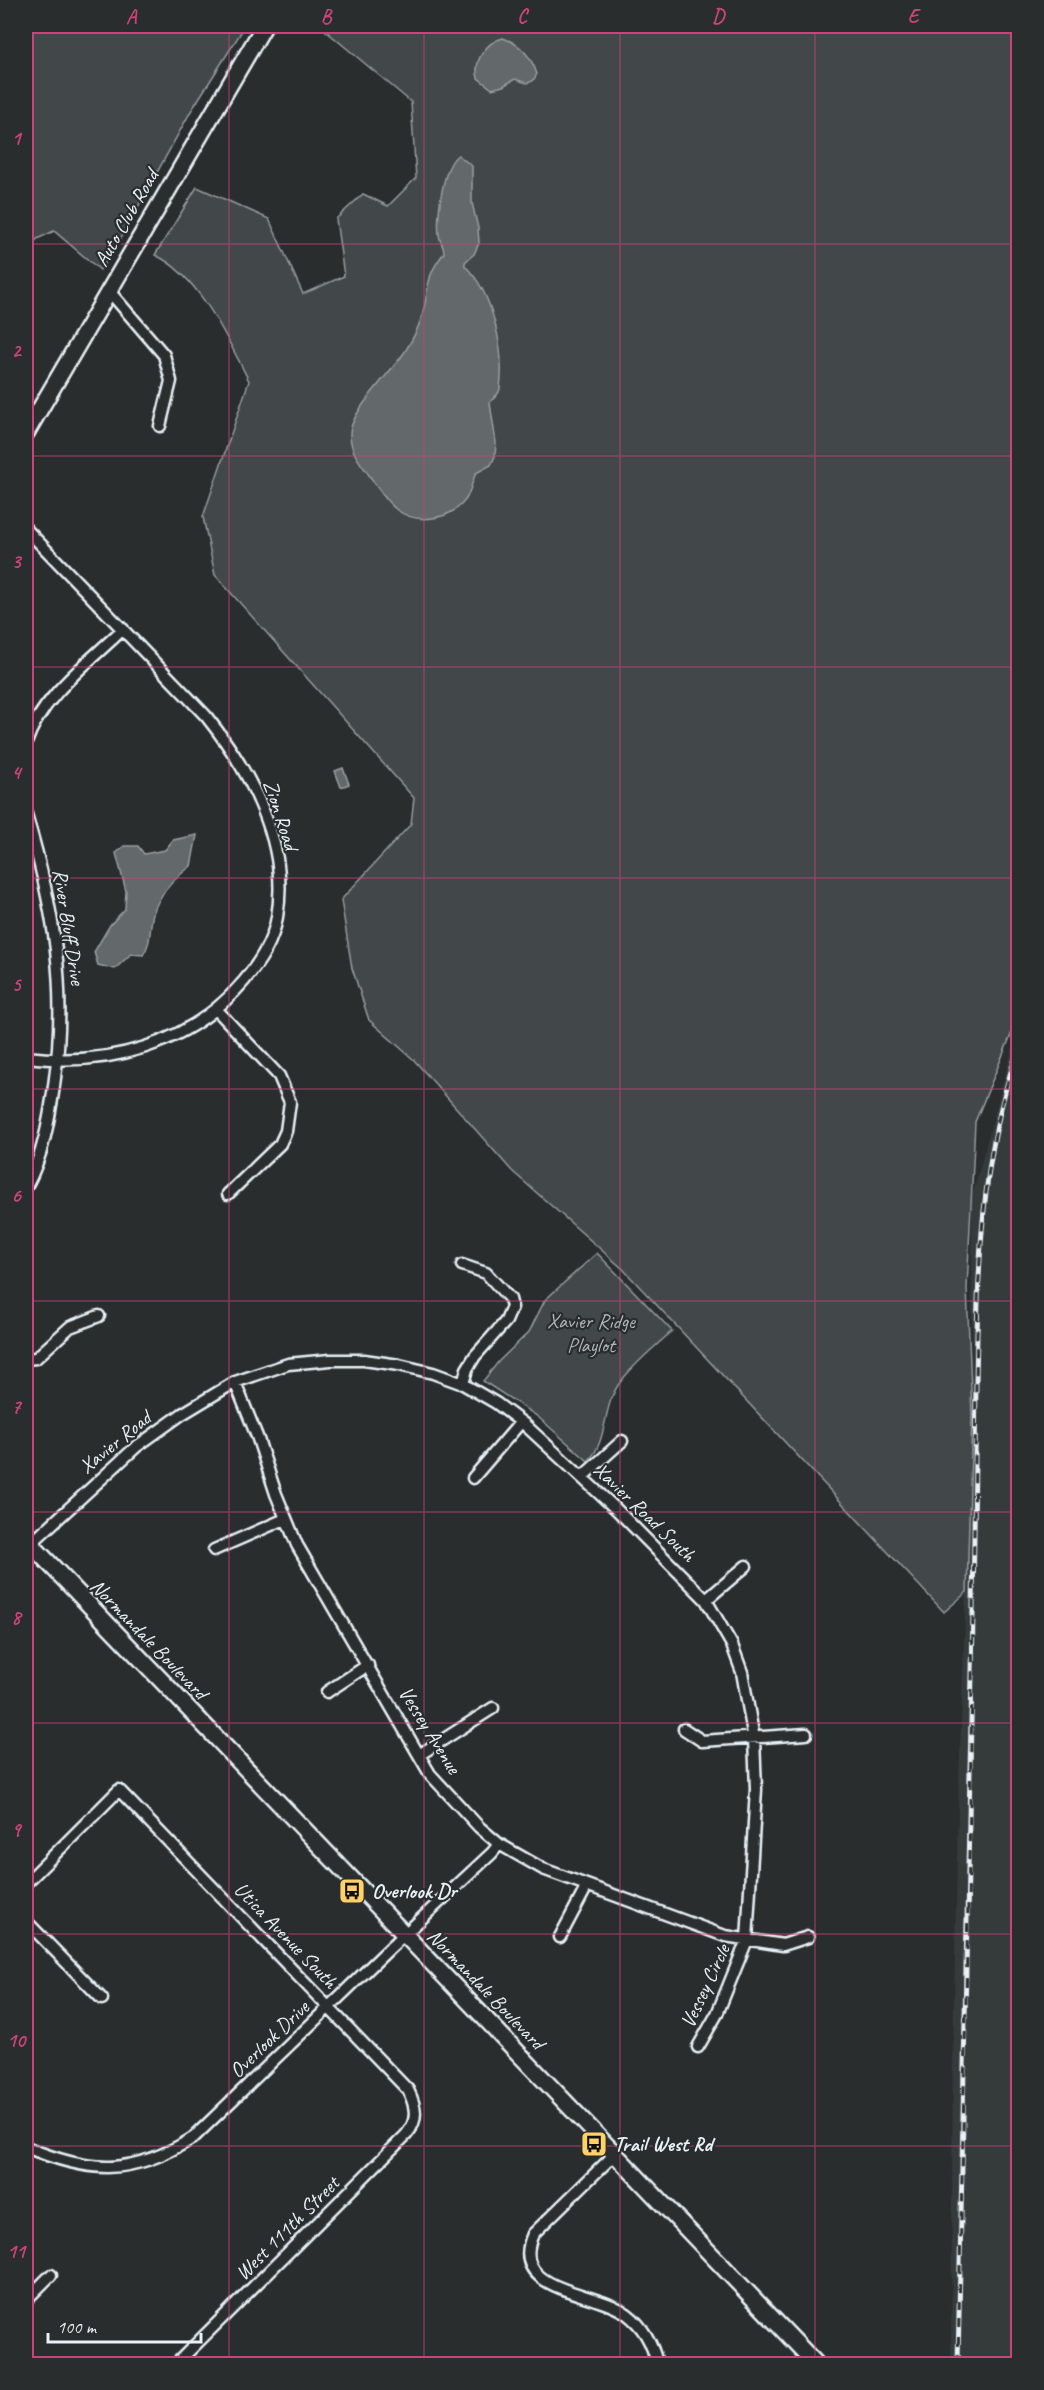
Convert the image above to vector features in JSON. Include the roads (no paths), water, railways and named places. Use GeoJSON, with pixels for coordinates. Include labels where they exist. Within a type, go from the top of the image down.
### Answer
{"type":"FeatureCollection","features":[{"type":"Feature","properties":{"kind":"street","name":"Auto Club Road"},"geometry":{"type":"LineString","coordinates":[[26,433],[264,26]]}},
{"type":"Feature","properties":{"kind":"street"},"geometry":{"type":"LineString","coordinates":[[109,291],[116,302],[156,344],[166,361],[171,381],[160,426]]}},
{"type":"Feature","properties":{"kind":"street","name":"Zion Road"},"geometry":{"type":"LineString","coordinates":[[26,528],[206,716],[227,742],[249,780],[270,831],[277,863],[279,896],[273,935],[254,969],[233,994],[216,1009],[181,1033],[151,1046],[120,1054],[58,1061],[26,1057]]}},
{"type":"Feature","properties":{"kind":"street"},"geometry":{"type":"LineString","coordinates":[[26,742],[30,729],[45,707],[123,629]]}},
{"type":"Feature","properties":{"kind":"street","name":"River Bluff Drive"},"geometry":{"type":"LineString","coordinates":[[26,814],[29,840],[51,909],[58,955],[61,1000],[58,1061],[49,1122],[41,1152],[26,1187]]}},
{"type":"Feature","properties":{"kind":"street"},"geometry":{"type":"LineString","coordinates":[[216,1009],[279,1076],[290,1102],[286,1131],[280,1144],[228,1194]]}},
{"type":"Feature","properties":{"kind":"street"},"geometry":{"type":"LineString","coordinates":[[462,1265],[486,1273],[510,1299],[512,1307],[506,1321],[475,1356],[467,1369],[463,1384]]}},
{"type":"Feature","properties":{"kind":"street"},"geometry":{"type":"LineString","coordinates":[[26,1359],[36,1358],[70,1328],[99,1316]]}},
{"type":"Feature","properties":{"kind":"street","name":"Xavier Road South"},"geometry":{"type":"LineString","coordinates":[[235,1382],[288,1364],[364,1360],[433,1373],[463,1384],[496,1403],[521,1422],[582,1477],[706,1600],[732,1645],[742,1672],[754,1739],[756,1789],[747,1940]]}},
{"type":"Feature","properties":{"kind":"street","name":"Vessey Avenue"},"geometry":{"type":"LineString","coordinates":[[235,1382],[258,1438],[285,1519],[297,1545],[419,1755],[440,1786],[479,1827],[499,1844],[543,1869],[725,1936],[783,1945],[808,1937]]}},
{"type":"Feature","properties":{"kind":"street","name":"Xavier Road"},"geometry":{"type":"LineString","coordinates":[[27,1544],[136,1447],[182,1414],[235,1382]]}},
{"type":"Feature","properties":{"kind":"street"},"geometry":{"type":"LineString","coordinates":[[473,1478],[521,1422]]}},
{"type":"Feature","properties":{"kind":"street"},"geometry":{"type":"LineString","coordinates":[[582,1477],[622,1441]]}},
{"type":"Feature","properties":{"kind":"street"},"geometry":{"type":"LineString","coordinates":[[214,1550],[285,1519]]}},
{"type":"Feature","properties":{"kind":"street","name":"Normandale Boulevard"},"geometry":{"type":"LineString","coordinates":[[27,1544],[816,2364]]}},
{"type":"Feature","properties":{"kind":"street"},"geometry":{"type":"LineString","coordinates":[[706,1600],[746,1566]]}},
{"type":"Feature","properties":{"kind":"street"},"geometry":{"type":"LineString","coordinates":[[327,1692],[368,1665]]}},
{"type":"Feature","properties":{"kind":"street"},"geometry":{"type":"LineString","coordinates":[[419,1755],[493,1708]]}},
{"type":"Feature","properties":{"kind":"street"},"geometry":{"type":"LineString","coordinates":[[684,1729],[702,1741],[806,1734]]}},
{"type":"Feature","properties":{"kind":"street","name":"Utica Avenue South"},"geometry":{"type":"LineString","coordinates":[[26,1883],[119,1790],[408,2090],[416,2113]]}},
{"type":"Feature","properties":{"kind":"street","name":"Overlook Drive"},"geometry":{"type":"LineString","coordinates":[[26,2147],[93,2168],[120,2167],[146,2162],[170,2152],[193,2138],[499,1844]]}},
{"type":"Feature","properties":{"kind":"street"},"geometry":{"type":"LineString","coordinates":[[561,1937],[587,1886]]}},
{"type":"Feature","properties":{"kind":"street"},"geometry":{"type":"LineString","coordinates":[[26,1921],[102,1999]]}},
{"type":"Feature","properties":{"kind":"street","name":"Vessey Circle"},"geometry":{"type":"LineString","coordinates":[[698,2047],[717,2013],[747,1940]]}},
{"type":"Feature","properties":{"kind":"street","name":"West 111th Street"},"geometry":{"type":"LineString","coordinates":[[176,2364],[406,2135],[416,2113]]}},
{"type":"Feature","properties":{"kind":"street"},"geometry":{"type":"LineString","coordinates":[[615,2154],[533,2234],[528,2246],[528,2257],[531,2268],[538,2277],[549,2284],[612,2305],[629,2314],[642,2328],[651,2344],[657,2364]]}},
{"type":"Feature","properties":{"kind":"street"},"geometry":{"type":"LineString","coordinates":[[26,2300],[51,2274]]}},
{"type":"Feature","properties":{"kind":"railway"},"geometry":{"type":"LineString","coordinates":[[958,2364],[978,1300],[989,1173],[1005,1090],[1018,1050]]}},
{"type":"Feature","properties":{"kind":"place","name":"Overlook Dr"},"geometry":{"type":"Point","coordinates":[352,1891]}},
{"type":"Feature","properties":{"kind":"place","name":"Trail West Rd"},"geometry":{"type":"Point","coordinates":[594,2144]}},
{"type":"Feature","properties":{"kind":"park label","name":"Xavier Ridge Playlot"},"geometry":{"type":"Point","coordinates":[591,1333]}}]}
